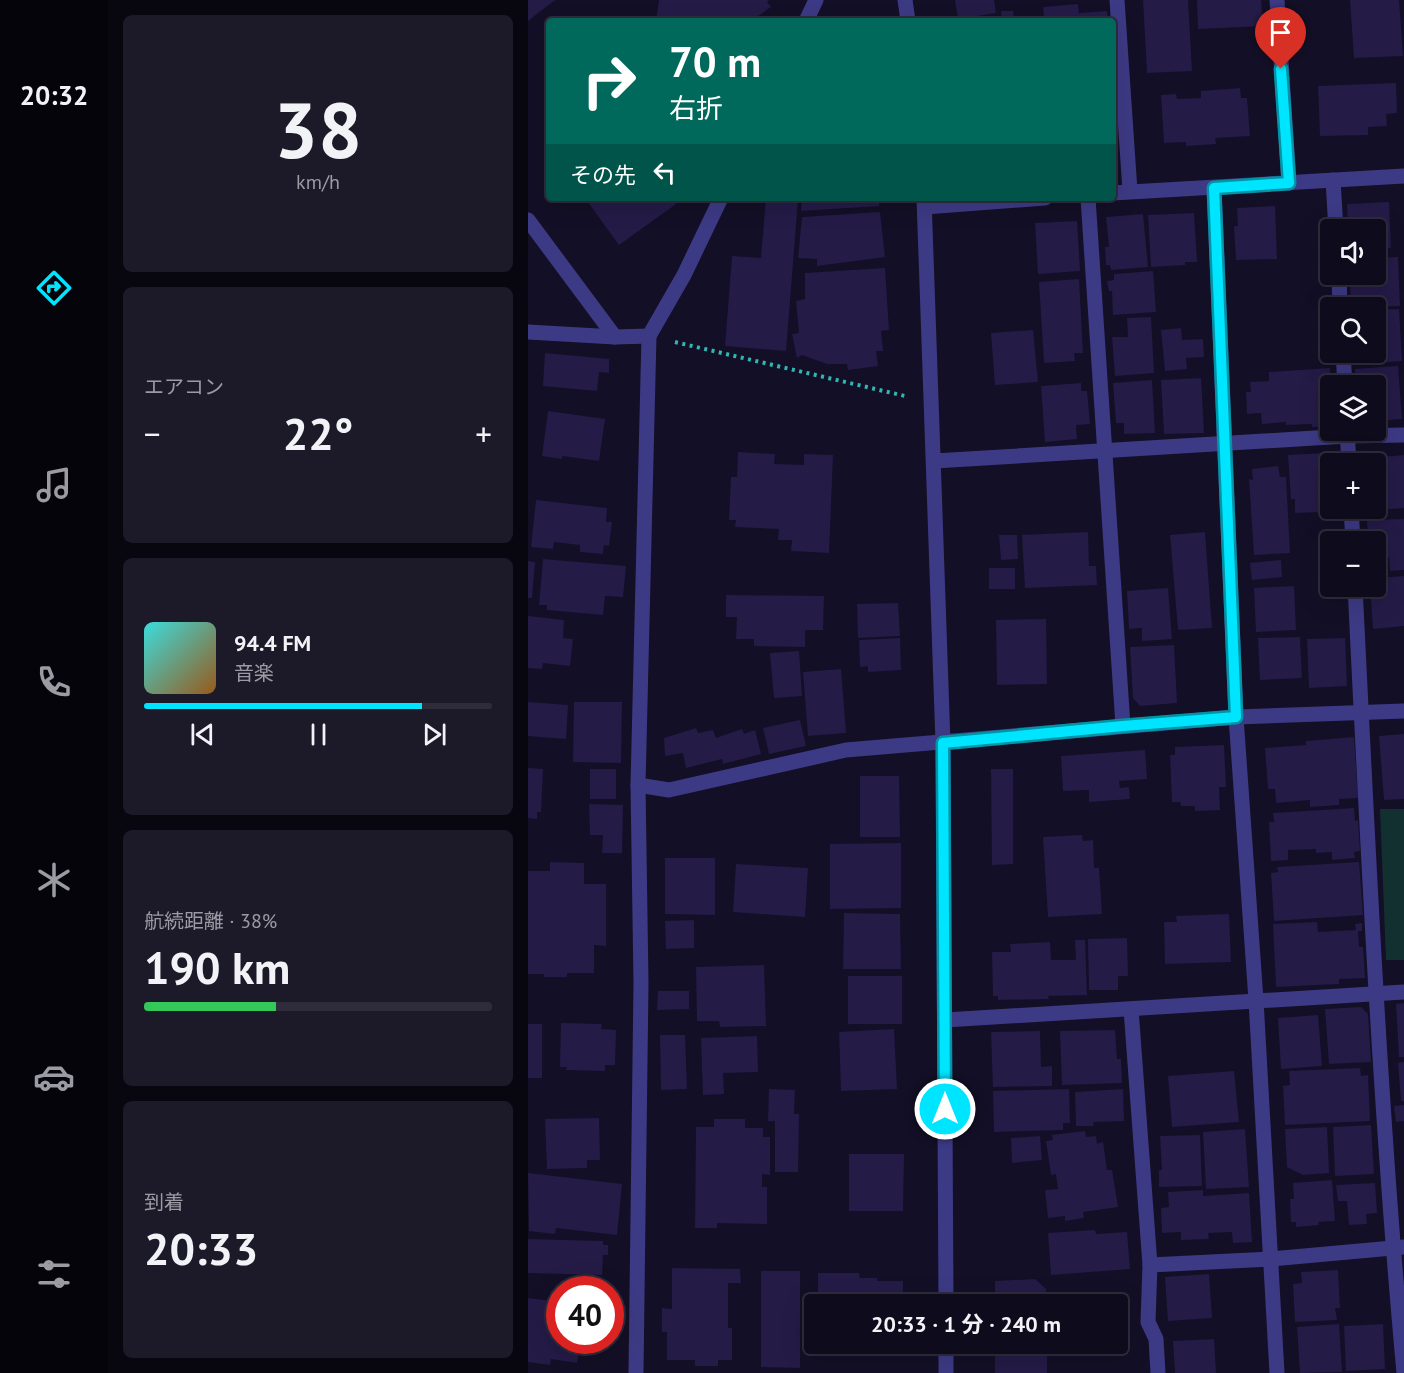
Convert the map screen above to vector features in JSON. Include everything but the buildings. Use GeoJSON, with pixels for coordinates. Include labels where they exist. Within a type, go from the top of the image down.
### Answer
{"type":"FeatureCollection","features":[{"type":"Feature","properties":{"kind":"street"},"geometry":{"type":"LineString","coordinates":[[807,18],[816,0]]}},
{"type":"Feature","properties":{"kind":"street"},"geometry":{"type":"LineString","coordinates":[[905,0],[908,18]]}},
{"type":"Feature","properties":{"kind":"street"},"geometry":{"type":"LineString","coordinates":[[1118,0],[1130,191]]}},
{"type":"Feature","properties":{"kind":"street"},"geometry":{"type":"LineString","coordinates":[[1277,0],[1289,183]]}},
{"type":"Feature","properties":{"kind":"street"},"geometry":{"type":"LineString","coordinates":[[1116,193],[1404,176]]}},
{"type":"Feature","properties":{"kind":"street"},"geometry":{"type":"LineString","coordinates":[[1334,180],[1336,219]]}},
{"type":"Feature","properties":{"kind":"street"},"geometry":{"type":"LineString","coordinates":[[1214,188],[1236,717],[1256,1000],[1277,1373]]}},
{"type":"Feature","properties":{"kind":"street"},"geometry":{"type":"LineString","coordinates":[[636,1373],[641,983],[638,785],[649,336],[684,275],[720,201]]}},
{"type":"Feature","properties":{"kind":"street"},"geometry":{"type":"LineString","coordinates":[[946,1294],[943,743],[924,202],[954,201]]}},
{"type":"Feature","properties":{"kind":"street"},"geometry":{"type":"LineString","coordinates":[[1088,201],[1123,726]]}},
{"type":"Feature","properties":{"kind":"street"},"geometry":{"type":"LineString","coordinates":[[528,220],[615,337]]}},
{"type":"Feature","properties":{"kind":"street"},"geometry":{"type":"LineString","coordinates":[[528,332],[615,337],[649,336]]}},
{"type":"Feature","properties":{"kind":"street"},"geometry":{"type":"LineString","coordinates":[[1386,434],[1404,435]]}},
{"type":"Feature","properties":{"kind":"street"},"geometry":{"type":"LineString","coordinates":[[934,461],[1225,444],[1320,435]]}},
{"type":"Feature","properties":{"kind":"street"},"geometry":{"type":"LineString","coordinates":[[1356,597],[1376,994],[1398,1247],[1404,1373]]}},
{"type":"Feature","properties":{"kind":"street"},"geometry":{"type":"LineString","coordinates":[[638,785],[669,790],[846,750],[1236,717],[1404,711]]}},
{"type":"Feature","properties":{"kind":"street"},"geometry":{"type":"LineString","coordinates":[[945,1020],[1404,992]]}},
{"type":"Feature","properties":{"kind":"street"},"geometry":{"type":"LineString","coordinates":[[1131,1009],[1150,1265],[1148,1322],[1156,1339],[1158,1373]]}},
{"type":"Feature","properties":{"kind":"street"},"geometry":{"type":"LineString","coordinates":[[1150,1265],[1271,1259],[1398,1247]]}},
{"type":"Feature","properties":{"kind":"street"},"geometry":{"type":"LineString","coordinates":[[946,1354],[946,1373]]}},
{"type":"Feature","properties":{"kind":"path"},"geometry":{"type":"LineString","coordinates":[[649,336],[932,402]]}},
{"type":"Feature","properties":{"kind":"green space"},"geometry":{"type":"Polygon","coordinates":[[[1380,809],[1404,809],[1404,960],[1386,960],[1380,809]]]}},
{"type":"Feature","properties":{"kind":"route"},"geometry":{"type":"LineString","coordinates":[[945,1109],[943,743],[1236,717],[1214,188],[1289,183],[1281,69]]}}]}
